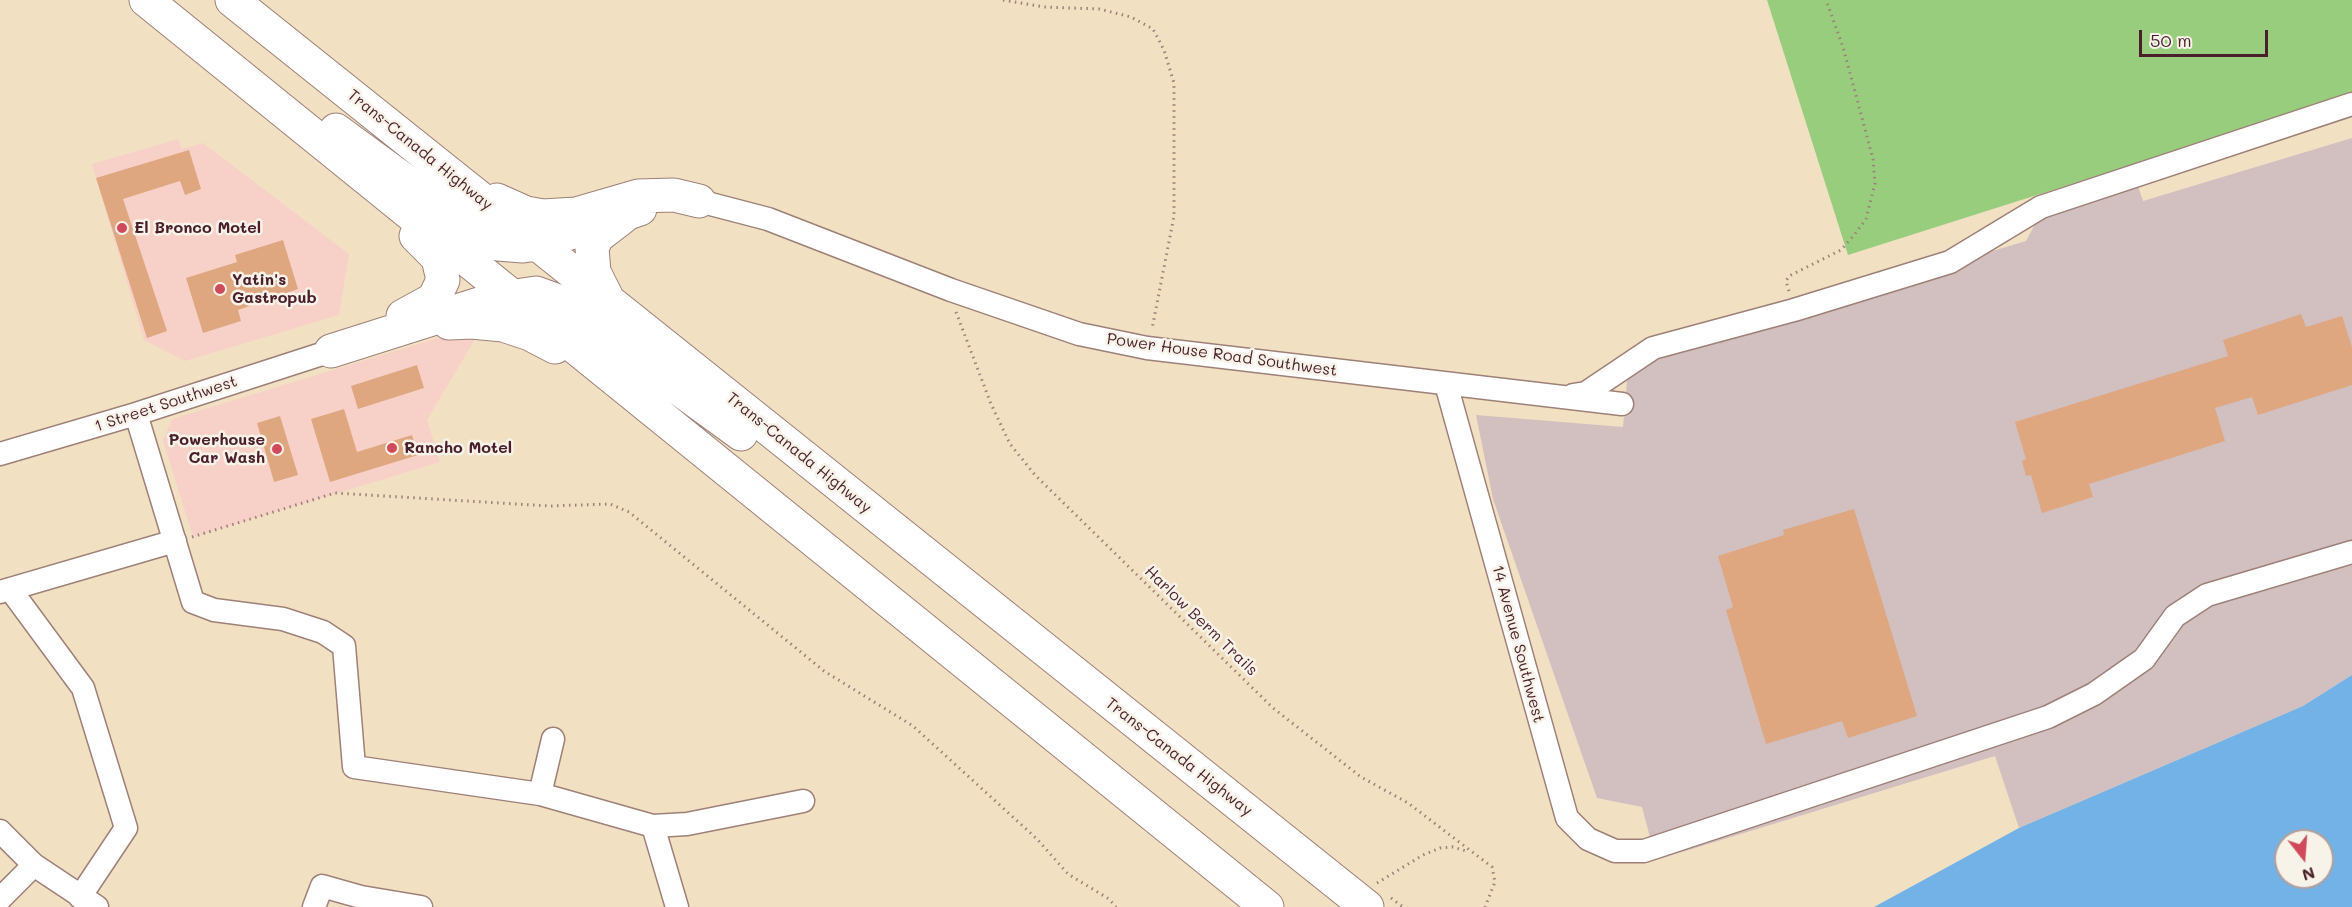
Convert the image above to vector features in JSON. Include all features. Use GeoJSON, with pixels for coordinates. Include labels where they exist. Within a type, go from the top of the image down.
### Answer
{"type":"FeatureCollection","features":[{"type":"Feature","properties":{"kind":"highway","name":"Trans-Canada Highway"},"geometry":{"type":"LineString","coordinates":[[232,0],[909,541],[1384,899]]}},
{"type":"Feature","properties":{"kind":"highway"},"geometry":{"type":"LineString","coordinates":[[149,3],[243,59],[486,239],[510,246],[538,243],[640,209],[675,202],[699,201]]}},
{"type":"Feature","properties":{"kind":"highway"},"geometry":{"type":"LineString","coordinates":[[149,3],[1268,907]]}},
{"type":"Feature","properties":{"kind":"highway"},"geometry":{"type":"LineString","coordinates":[[251,86],[330,165],[425,244],[438,258],[442,270],[441,290],[425,306],[332,351]]}},
{"type":"Feature","properties":{"kind":"highway"},"geometry":{"type":"LineString","coordinates":[[457,179],[526,213],[543,216],[576,214],[638,196],[674,195],[699,201]]}},
{"type":"Feature","properties":{"kind":"highway"},"geometry":{"type":"LineString","coordinates":[[608,300],[594,272],[592,248],[597,237],[608,226],[640,209]]}},
{"type":"Feature","properties":{"kind":"highway"},"geometry":{"type":"LineString","coordinates":[[332,351],[509,295],[536,293],[558,301],[798,477],[909,541]]}},
{"type":"Feature","properties":{"kind":"highway"},"geometry":{"type":"LineString","coordinates":[[332,351],[425,327],[458,322],[490,323],[530,334],[617,381]]}},
{"type":"Feature","properties":{"kind":"street"},"geometry":{"type":"LineString","coordinates":[[1568,396],[1586,393],[1653,348],[1794,310],[1950,262],[2041,207],[2352,104]]}},
{"type":"Feature","properties":{"kind":"street","name":"Power House Road Southwest"},"geometry":{"type":"LineString","coordinates":[[699,201],[768,219],[951,290],[1079,334],[1147,348],[1622,404]]}},
{"type":"Feature","properties":{"kind":"street","name":"1 Street Southwest"},"geometry":{"type":"LineString","coordinates":[[0,454],[136,414],[332,351]]}},
{"type":"Feature","properties":{"kind":"street","name":"14 Avenue Southwest"},"geometry":{"type":"LineString","coordinates":[[1446,384],[1567,818],[1588,840],[1615,851],[1644,851],[2048,717],[2094,694],[2144,658],[2175,616],[2207,595],[2352,552]]}},
{"type":"Feature","properties":{"kind":"street"},"geometry":{"type":"LineString","coordinates":[[136,414],[193,602],[214,610],[283,619],[323,632],[344,646],[354,767],[540,794],[653,826],[687,824],[803,801]]}},
{"type":"Feature","properties":{"kind":"street"},"geometry":{"type":"LineString","coordinates":[[0,831],[34,865],[88,902],[126,828],[83,688],[5,591],[175,541]]}},
{"type":"Feature","properties":{"kind":"street"},"geometry":{"type":"LineString","coordinates":[[540,794],[553,739]]}},
{"type":"Feature","properties":{"kind":"street"},"geometry":{"type":"LineString","coordinates":[[653,826],[677,907]]}},
{"type":"Feature","properties":{"kind":"street"},"geometry":{"type":"LineString","coordinates":[[0,898],[34,865]]}},
{"type":"Feature","properties":{"kind":"street"},"geometry":{"type":"LineString","coordinates":[[314,907],[322,886],[361,897],[421,907]]}},
{"type":"Feature","properties":{"kind":"path"},"geometry":{"type":"LineString","coordinates":[[1003,0],[1044,7],[1099,9],[1131,17],[1154,29],[1164,50],[1173,83],[1174,216],[1147,348]]}},
{"type":"Feature","properties":{"kind":"path"},"geometry":{"type":"LineString","coordinates":[[1794,310],[1786,281],[1789,276],[1841,250],[1866,219],[1875,183],[1873,159],[1843,47],[1826,0]]}},
{"type":"Feature","properties":{"kind":"path","name":"Harlow Berm Trails"},"geometry":{"type":"LineString","coordinates":[[951,290],[959,325],[991,404],[1010,444],[1035,475],[1273,708],[1361,777],[1408,802],[1468,851],[1486,862],[1495,873],[1485,907]]}},
{"type":"Feature","properties":{"kind":"path"},"geometry":{"type":"LineString","coordinates":[[175,541],[335,493],[549,506],[610,504],[629,512],[825,671],[913,726],[1037,839],[1068,874],[1109,899],[1116,907]]}},
{"type":"Feature","properties":{"kind":"path"},"geometry":{"type":"LineString","coordinates":[[1403,907],[1384,899],[1374,885],[1423,855],[1453,847],[1468,851]]}},
{"type":"Feature","properties":{"kind":"shaded area"},"geometry":{"type":"Polygon","coordinates":[[[2352,138],[2352,675],[2303,706],[2019,828],[1995,756],[1656,860],[1642,807],[1597,798],[1493,499],[1476,415],[1623,427],[1629,359],[2026,241],[2040,215],[2137,183],[2143,201],[2352,138]]]}},
{"type":"Feature","properties":{"kind":"shaded area"},"geometry":{"type":"Polygon","coordinates":[[[178,139],[182,149],[203,143],[349,254],[339,315],[185,361],[144,340],[92,164],[178,139]]]}},
{"type":"Feature","properties":{"kind":"shaded area"},"geometry":{"type":"Polygon","coordinates":[[[484,324],[427,420],[440,462],[193,537],[163,441],[172,419],[484,324]]]}},
{"type":"Feature","properties":{"kind":"green space"},"geometry":{"type":"Polygon","coordinates":[[[1767,0],[2352,0],[2352,95],[1848,255],[1767,0]]]}},
{"type":"Feature","properties":{"kind":"water"},"geometry":{"type":"Polygon","coordinates":[[[2352,675],[2352,907],[1874,907],[2019,828],[2303,706],[2352,675]]]}},
{"type":"Feature","properties":{"kind":"building","name":"El Bronco Motel"},"geometry":{"type":"Polygon","coordinates":[[[189,150],[201,189],[185,195],[180,181],[123,199],[167,331],[147,338],[96,178],[189,150]]]}},
{"type":"Feature","properties":{"kind":"building","name":"El Bronco Motel"},"geometry":{"type":"Polygon","coordinates":[[[283,240],[298,289],[238,310],[241,321],[203,333],[186,278],[237,262],[235,255],[283,240]]]}},
{"type":"Feature","properties":{"kind":"building"},"geometry":{"type":"Polygon","coordinates":[[[2301,314],[2306,327],[2342,316],[2352,347],[2352,385],[2258,415],[2252,397],[2215,408],[2225,441],[2089,484],[2093,497],[2042,513],[2031,475],[2026,476],[2022,461],[2026,459],[2015,422],[2228,356],[2223,340],[2301,314]]]}},
{"type":"Feature","properties":{"kind":"building","name":"Rancho Motel"},"geometry":{"type":"Polygon","coordinates":[[[417,365],[424,388],[358,409],[351,386],[417,365]]]}},
{"type":"Feature","properties":{"kind":"building","name":"Rancho Motel"},"geometry":{"type":"Polygon","coordinates":[[[344,409],[357,452],[412,435],[418,455],[330,482],[311,419],[344,409]]]}},
{"type":"Feature","properties":{"kind":"building","name":"Powerhouse Car Wash"},"geometry":{"type":"Polygon","coordinates":[[[280,416],[298,475],[274,482],[257,423],[280,416]]]}},
{"type":"Feature","properties":{"kind":"building"},"geometry":{"type":"Polygon","coordinates":[[[1854,509],[1917,716],[1848,738],[1842,721],[1766,744],[1726,610],[1733,607],[1718,556],[1784,535],[1783,530],[1854,509]]]}},
{"type":"Feature","properties":{"kind":"place","name":"El Bronco Motel"},"geometry":{"type":"Point","coordinates":[122,228]}},
{"type":"Feature","properties":{"kind":"place","name":"Yatin's Gastropub"},"geometry":{"type":"Point","coordinates":[220,289]}},
{"type":"Feature","properties":{"kind":"place","name":"Rancho Motel"},"geometry":{"type":"Point","coordinates":[392,448]}},
{"type":"Feature","properties":{"kind":"place","name":"Powerhouse Car Wash"},"geometry":{"type":"Point","coordinates":[277,449]}}]}
